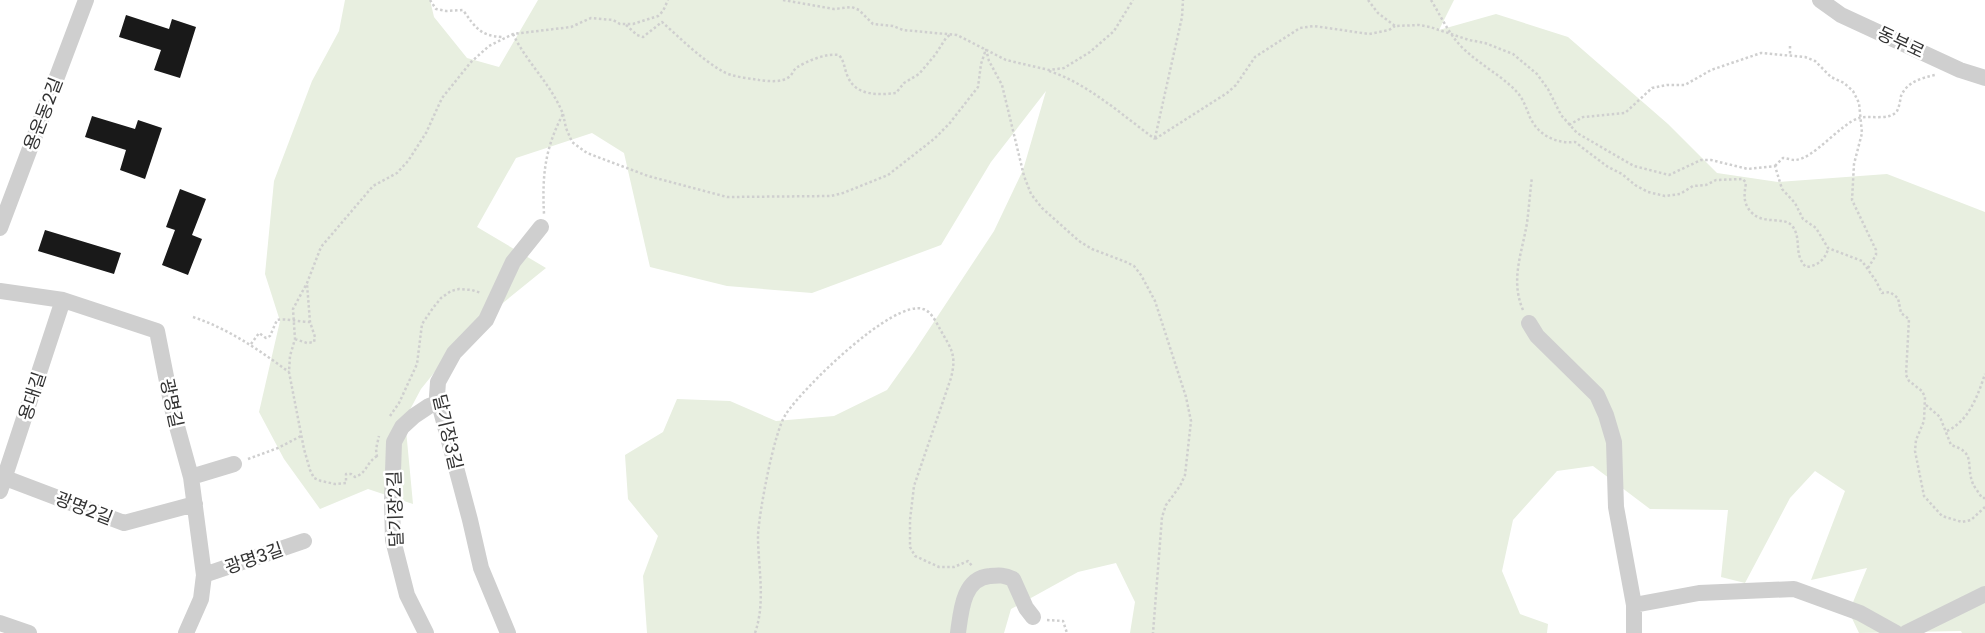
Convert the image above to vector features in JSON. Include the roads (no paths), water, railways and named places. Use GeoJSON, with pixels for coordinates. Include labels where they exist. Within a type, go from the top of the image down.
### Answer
{"type":"FeatureCollection","features":[{"type":"Feature","properties":{"kind":"street","name":"용운동2길"},"geometry":{"type":"LineString","coordinates":[[0,228],[86,0]]}},
{"type":"Feature","properties":{"kind":"street","name":"동부로"},"geometry":{"type":"LineString","coordinates":[[1820,0],[1841,15],[1960,70],[1985,78]]}},
{"type":"Feature","properties":{"kind":"street","name":"달기장3길"},"geometry":{"type":"LineString","coordinates":[[508,633],[481,568],[437,396],[438,382],[454,352],[486,320],[513,262],[541,227]]}},
{"type":"Feature","properties":{"kind":"street","name":"광명길"},"geometry":{"type":"LineString","coordinates":[[0,291],[63,300],[158,331],[173,412],[191,477],[204,575],[201,599],[186,633]]}},
{"type":"Feature","properties":{"kind":"street","name":"용대길"},"geometry":{"type":"LineString","coordinates":[[2,481],[63,300]]}},
{"type":"Feature","properties":{"kind":"street"},"geometry":{"type":"LineString","coordinates":[[1529,323],[1537,336],[1597,395],[1606,415],[1614,442],[1616,507],[1634,605],[1634,633]]}},
{"type":"Feature","properties":{"kind":"street","name":"달기장2길"},"geometry":{"type":"LineString","coordinates":[[426,633],[407,595],[393,540],[394,442],[402,427],[414,416],[429,406],[440,402]]}},
{"type":"Feature","properties":{"kind":"street"},"geometry":{"type":"LineString","coordinates":[[191,477],[234,464]]}},
{"type":"Feature","properties":{"kind":"street","name":"광명2길"},"geometry":{"type":"LineString","coordinates":[[2,481],[124,523],[195,504]]}},
{"type":"Feature","properties":{"kind":"street","name":"광명3길"},"geometry":{"type":"LineString","coordinates":[[204,575],[304,541]]}},
{"type":"Feature","properties":{"kind":"street"},"geometry":{"type":"LineString","coordinates":[[958,633],[961,610],[969,587],[981,576],[1002,574],[1013,579],[1026,608],[1033,618]]}},
{"type":"Feature","properties":{"kind":"street"},"geometry":{"type":"LineString","coordinates":[[1634,605],[1698,593],[1794,589],[1860,613],[1896,633]]}},
{"type":"Feature","properties":{"kind":"street"},"geometry":{"type":"LineString","coordinates":[[1906,633],[1985,594]]}},
{"type":"Feature","properties":{"kind":"street"},"geometry":{"type":"LineString","coordinates":[[0,623],[29,633]]}}]}
